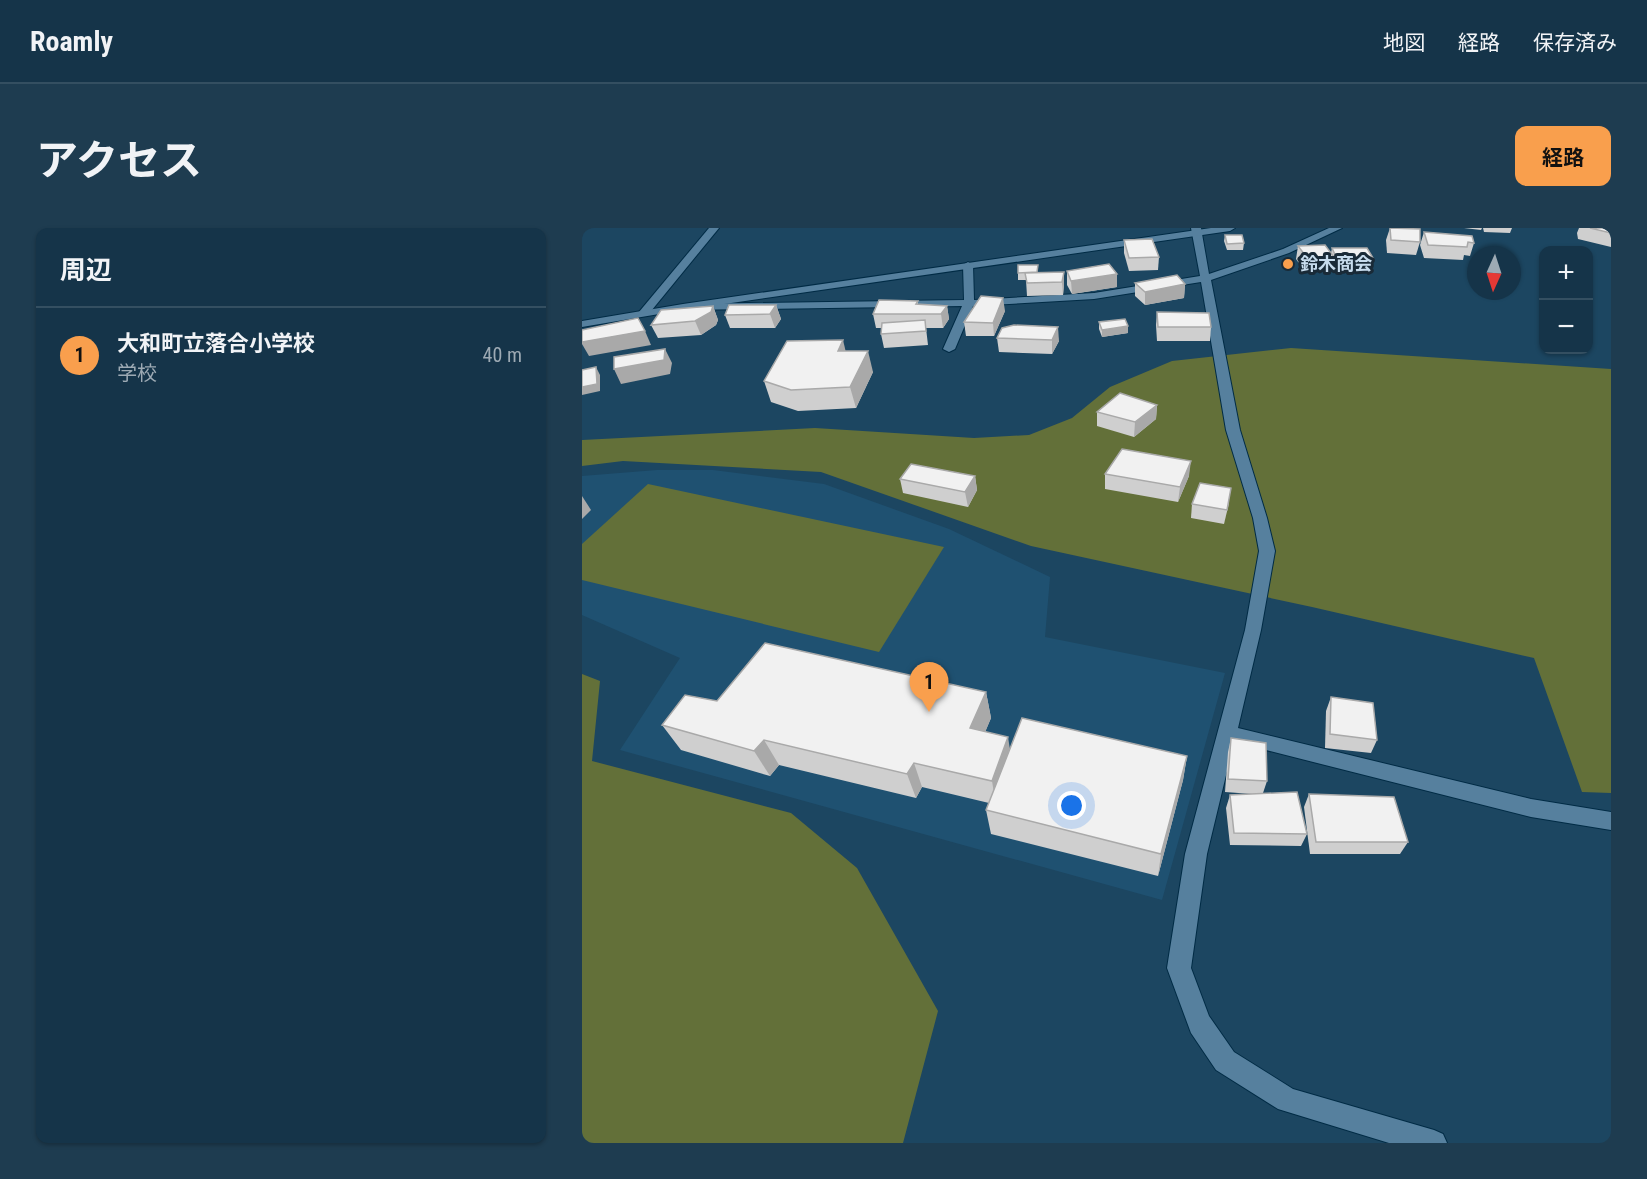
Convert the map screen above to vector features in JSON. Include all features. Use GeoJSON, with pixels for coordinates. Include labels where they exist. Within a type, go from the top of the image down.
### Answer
{"type":"FeatureCollection","features":[{"type":"Feature","properties":{"kind":"street"},"geometry":{"type":"LineString","coordinates":[[643,314],[714,228]]}},
{"type":"Feature","properties":{"kind":"street"},"geometry":{"type":"LineString","coordinates":[[582,324],[1196,230],[1230,228]]}},
{"type":"Feature","properties":{"kind":"street"},"geometry":{"type":"LineString","coordinates":[[683,307],[969,303],[1094,296],[1206,278],[1286,251],[1337,228]]}},
{"type":"Feature","properties":{"kind":"street"},"geometry":{"type":"LineString","coordinates":[[1196,230],[1233,430],[1268,551],[1253,630],[1196,854],[1179,968],[1200,1024],[1225,1061],[1287,1100],[1434,1143]]}},
{"type":"Feature","properties":{"kind":"street"},"geometry":{"type":"LineString","coordinates":[[949,350],[969,303],[968,265]]}},
{"type":"Feature","properties":{"kind":"street"},"geometry":{"type":"LineString","coordinates":[[1227,733],[1531,808],[1611,821]]}},
{"type":"Feature","properties":{"kind":"shaded area"},"geometry":{"type":"Polygon","coordinates":[[[657,470],[713,470],[824,484],[949,529],[1050,577],[1045,637],[1225,673],[1162,900],[620,750],[680,658],[582,615],[582,476],[657,470]]]}},
{"type":"Feature","properties":{"kind":"green space"},"geometry":{"type":"Polygon","coordinates":[[[1291,348],[1611,369],[1611,793],[1582,792],[1534,658],[1031,546],[821,472],[623,461],[582,466],[582,440],[815,428],[974,438],[1029,435],[1072,418],[1110,387],[1172,361],[1291,348]]]}},
{"type":"Feature","properties":{"kind":"green space"},"geometry":{"type":"Polygon","coordinates":[[[648,484],[944,547],[879,652],[582,580],[582,544],[648,484]]]}},
{"type":"Feature","properties":{"kind":"green space"},"geometry":{"type":"Polygon","coordinates":[[[582,674],[600,681],[592,761],[791,813],[857,868],[938,1011],[903,1143],[582,1143],[582,674]]]}},
{"type":"Feature","properties":{"kind":"building"},"geometry":{"type":"Polygon","coordinates":[[[1390,228],[1420,229],[1420,242],[1391,240],[1390,228]]]}},
{"type":"Feature","properties":{"kind":"building"},"geometry":{"type":"Polygon","coordinates":[[[1590,228],[1611,228],[1611,233],[1590,228]]]}},
{"type":"Feature","properties":{"kind":"building"},"geometry":{"type":"Polygon","coordinates":[[[1424,232],[1472,236],[1474,243],[1468,242],[1467,247],[1428,245],[1424,232]]]}},
{"type":"Feature","properties":{"kind":"building"},"geometry":{"type":"Polygon","coordinates":[[[1225,235],[1242,235],[1244,243],[1227,244],[1225,235]]]}},
{"type":"Feature","properties":{"kind":"building"},"geometry":{"type":"Polygon","coordinates":[[[1152,239],[1159,257],[1129,258],[1124,240],[1152,239]]]}},
{"type":"Feature","properties":{"kind":"building"},"geometry":{"type":"Polygon","coordinates":[[[1325,245],[1334,257],[1308,259],[1298,246],[1325,245]]]}},
{"type":"Feature","properties":{"kind":"building"},"geometry":{"type":"Polygon","coordinates":[[[1332,248],[1367,248],[1373,258],[1337,259],[1332,248]]]}},
{"type":"Feature","properties":{"kind":"building"},"geometry":{"type":"Polygon","coordinates":[[[1109,264],[1117,274],[1071,281],[1067,271],[1109,264]]]}},
{"type":"Feature","properties":{"kind":"building"},"geometry":{"type":"Polygon","coordinates":[[[1018,265],[1038,265],[1037,272],[1018,273],[1018,265]]]}},
{"type":"Feature","properties":{"kind":"building"},"geometry":{"type":"Polygon","coordinates":[[[1064,272],[1062,282],[1027,283],[1025,273],[1064,272]]]}},
{"type":"Feature","properties":{"kind":"building"},"geometry":{"type":"Polygon","coordinates":[[[1177,275],[1185,284],[1145,292],[1135,283],[1177,275]]]}},
{"type":"Feature","properties":{"kind":"building"},"geometry":{"type":"Polygon","coordinates":[[[981,296],[1003,298],[993,323],[964,322],[981,296]]]}},
{"type":"Feature","properties":{"kind":"building"},"geometry":{"type":"Polygon","coordinates":[[[879,300],[918,301],[916,304],[947,306],[941,314],[873,314],[879,300]]]}},
{"type":"Feature","properties":{"kind":"building"},"geometry":{"type":"Polygon","coordinates":[[[729,305],[776,305],[770,314],[725,315],[729,305]]]}},
{"type":"Feature","properties":{"kind":"building"},"geometry":{"type":"Polygon","coordinates":[[[713,306],[711,312],[695,321],[651,325],[661,310],[713,306]]]}},
{"type":"Feature","properties":{"kind":"building"},"geometry":{"type":"Polygon","coordinates":[[[1157,312],[1209,313],[1211,327],[1158,327],[1157,312]]]}},
{"type":"Feature","properties":{"kind":"building"},"geometry":{"type":"Polygon","coordinates":[[[638,318],[645,331],[582,342],[582,330],[638,318]]]}},
{"type":"Feature","properties":{"kind":"building"},"geometry":{"type":"Polygon","coordinates":[[[1125,319],[1128,326],[1102,330],[1099,322],[1125,319]]]}},
{"type":"Feature","properties":{"kind":"building"},"geometry":{"type":"Polygon","coordinates":[[[925,320],[926,331],[881,334],[882,323],[925,320]]]}},
{"type":"Feature","properties":{"kind":"building"},"geometry":{"type":"Polygon","coordinates":[[[1014,325],[1058,327],[1052,340],[997,338],[1002,328],[1014,325]]]}},
{"type":"Feature","properties":{"kind":"building"},"geometry":{"type":"Polygon","coordinates":[[[843,340],[838,351],[868,351],[850,387],[791,390],[764,381],[787,341],[843,340]]]}},
{"type":"Feature","properties":{"kind":"building"},"geometry":{"type":"Polygon","coordinates":[[[665,349],[664,360],[614,369],[614,357],[665,349]]]}},
{"type":"Feature","properties":{"kind":"building"},"geometry":{"type":"Polygon","coordinates":[[[596,367],[597,384],[582,387],[582,370],[596,367]]]}},
{"type":"Feature","properties":{"kind":"building"},"geometry":{"type":"Polygon","coordinates":[[[1120,393],[1157,405],[1135,422],[1097,412],[1120,393]]]}},
{"type":"Feature","properties":{"kind":"building"},"geometry":{"type":"Polygon","coordinates":[[[1122,449],[1191,461],[1180,487],[1105,474],[1122,449]]]}},
{"type":"Feature","properties":{"kind":"building"},"geometry":{"type":"Polygon","coordinates":[[[911,464],[975,476],[965,492],[900,479],[911,464]]]}},
{"type":"Feature","properties":{"kind":"building"},"geometry":{"type":"Polygon","coordinates":[[[1200,483],[1231,488],[1227,510],[1192,504],[1200,483]]]}},
{"type":"Feature","properties":{"kind":"building"},"geometry":{"type":"Polygon","coordinates":[[[765,643],[986,692],[970,728],[1008,737],[992,781],[914,763],[907,774],[764,740],[754,751],[662,725],[685,695],[717,701],[765,643]]]}},
{"type":"Feature","properties":{"kind":"building"},"geometry":{"type":"Polygon","coordinates":[[[1331,697],[1373,703],[1377,740],[1330,734],[1331,697]]]}},
{"type":"Feature","properties":{"kind":"building"},"geometry":{"type":"Polygon","coordinates":[[[1022,718],[1187,756],[1161,854],[986,810],[1022,718]]]}},
{"type":"Feature","properties":{"kind":"building"},"geometry":{"type":"Polygon","coordinates":[[[1231,738],[1266,743],[1267,781],[1228,779],[1231,738]]]}},
{"type":"Feature","properties":{"kind":"building"},"geometry":{"type":"Polygon","coordinates":[[[1297,792],[1307,834],[1234,833],[1230,795],[1297,792]]]}},
{"type":"Feature","properties":{"kind":"building"},"geometry":{"type":"Polygon","coordinates":[[[1309,794],[1394,797],[1408,842],[1316,842],[1309,794]]]}},
{"type":"Feature","properties":{"kind":"place","name":"鈴木商会"},"geometry":{"type":"Point","coordinates":[1288,264]}},
{"type":"Feature","properties":{"kind":"place","name":"大和町立落合小学校"},"geometry":{"type":"Point","coordinates":[929,712]}}]}
